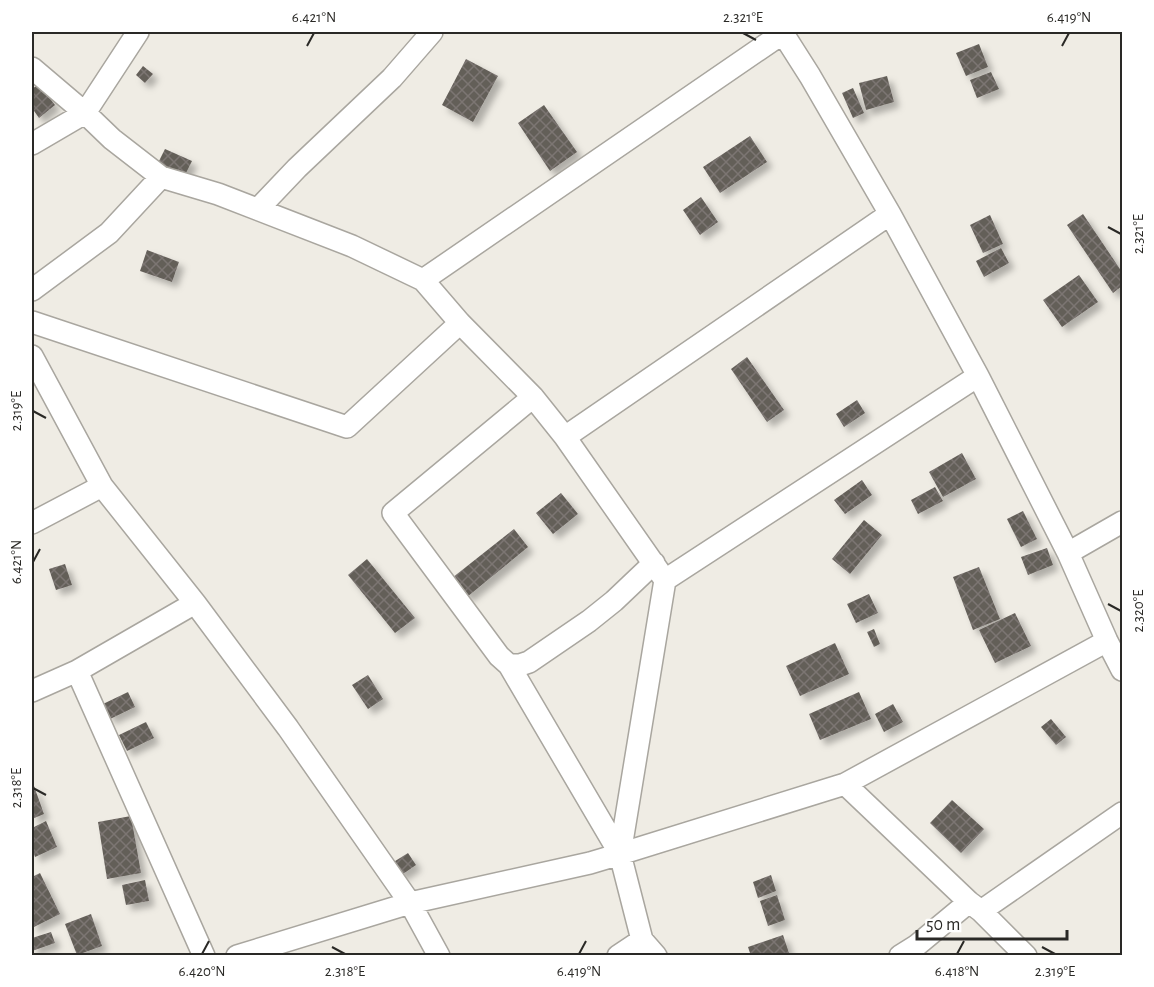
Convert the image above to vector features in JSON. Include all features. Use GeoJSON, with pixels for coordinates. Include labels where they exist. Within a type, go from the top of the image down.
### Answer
{"type":"FeatureCollection","features":[{"type":"Feature","properties":{"kind":"street"},"geometry":{"type":"LineString","coordinates":[[32,144],[85,113],[138,32]]}},
{"type":"Feature","properties":{"kind":"street"},"geometry":{"type":"LineString","coordinates":[[258,209],[297,168],[392,78],[432,32]]}},
{"type":"Feature","properties":{"kind":"street"},"geometry":{"type":"LineString","coordinates":[[423,280],[783,32],[890,214],[978,376],[1068,553],[1122,670]]}},
{"type":"Feature","properties":{"kind":"street"},"geometry":{"type":"LineString","coordinates":[[32,68],[112,139],[162,177],[218,194],[352,246],[423,280],[460,323],[533,397],[565,436],[659,572],[620,854]]}},
{"type":"Feature","properties":{"kind":"street"},"geometry":{"type":"LineString","coordinates":[[32,290],[109,233],[162,177]]}},
{"type":"Feature","properties":{"kind":"street"},"geometry":{"type":"LineString","coordinates":[[565,436],[890,214]]}},
{"type":"Feature","properties":{"kind":"street"},"geometry":{"type":"LineString","coordinates":[[32,322],[347,427],[460,323]]}},
{"type":"Feature","properties":{"kind":"street"},"geometry":{"type":"LineString","coordinates":[[32,356],[102,486],[195,603],[288,728],[410,903],[439,956]]}},
{"type":"Feature","properties":{"kind":"street"},"geometry":{"type":"LineString","coordinates":[[509,665],[529,662],[659,572],[978,376]]}},
{"type":"Feature","properties":{"kind":"street"},"geometry":{"type":"LineString","coordinates":[[533,397],[393,513],[499,657],[509,665],[620,854],[642,939],[656,956]]}},
{"type":"Feature","properties":{"kind":"street"},"geometry":{"type":"LineString","coordinates":[[32,523],[102,486]]}},
{"type":"Feature","properties":{"kind":"street"},"geometry":{"type":"LineString","coordinates":[[1068,553],[1122,522]]}},
{"type":"Feature","properties":{"kind":"street"},"geometry":{"type":"LineString","coordinates":[[32,691],[77,671],[195,603]]}},
{"type":"Feature","properties":{"kind":"street"},"geometry":{"type":"LineString","coordinates":[[237,956],[410,903],[590,863],[845,784],[1107,641]]}},
{"type":"Feature","properties":{"kind":"street"},"geometry":{"type":"LineString","coordinates":[[77,671],[204,956]]}},
{"type":"Feature","properties":{"kind":"street"},"geometry":{"type":"LineString","coordinates":[[845,784],[1026,956]]}},
{"type":"Feature","properties":{"kind":"street"},"geometry":{"type":"LineString","coordinates":[[900,956],[1122,813]]}},
{"type":"Feature","properties":{"kind":"street"},"geometry":{"type":"LineString","coordinates":[[618,956],[642,939]]}},
{"type":"Feature","properties":{"kind":"building"},"geometry":{"type":"Polygon","coordinates":[[[979,44],[988,67],[966,76],[956,53],[979,44]]]}},
{"type":"Feature","properties":{"kind":"building"},"geometry":{"type":"Polygon","coordinates":[[[466,59],[498,76],[473,122],[442,105],[466,59]]]}},
{"type":"Feature","properties":{"kind":"building"},"geometry":{"type":"Polygon","coordinates":[[[143,66],[153,74],[145,83],[136,75],[143,66]]]}},
{"type":"Feature","properties":{"kind":"building"},"geometry":{"type":"Polygon","coordinates":[[[991,72],[999,89],[977,98],[970,80],[991,72]]]}},
{"type":"Feature","properties":{"kind":"building"},"geometry":{"type":"Polygon","coordinates":[[[887,76],[894,102],[866,110],[859,83],[887,76]]]}},
{"type":"Feature","properties":{"kind":"building"},"geometry":{"type":"Polygon","coordinates":[[[39,84],[55,105],[39,118],[32,108],[32,89],[39,84]]]}},
{"type":"Feature","properties":{"kind":"building"},"geometry":{"type":"Polygon","coordinates":[[[853,88],[864,113],[853,118],[842,93],[853,88]]]}},
{"type":"Feature","properties":{"kind":"building"},"geometry":{"type":"Polygon","coordinates":[[[544,105],[577,152],[550,171],[518,123],[544,105]]]}},
{"type":"Feature","properties":{"kind":"building"},"geometry":{"type":"Polygon","coordinates":[[[750,136],[767,162],[720,193],[703,167],[750,136]]]}},
{"type":"Feature","properties":{"kind":"building"},"geometry":{"type":"Polygon","coordinates":[[[165,149],[192,161],[183,179],[156,167],[165,149]]]}},
{"type":"Feature","properties":{"kind":"building"},"geometry":{"type":"Polygon","coordinates":[[[701,197],[718,222],[700,235],[683,210],[701,197]]]}},
{"type":"Feature","properties":{"kind":"building"},"geometry":{"type":"Polygon","coordinates":[[[1083,214],[1122,272],[1122,286],[1113,293],[1067,225],[1083,214]]]}},
{"type":"Feature","properties":{"kind":"building"},"geometry":{"type":"Polygon","coordinates":[[[990,215],[1003,244],[983,253],[970,225],[990,215]]]}},
{"type":"Feature","properties":{"kind":"building"},"geometry":{"type":"Polygon","coordinates":[[[1001,248],[1009,263],[984,277],[976,261],[1001,248]]]}},
{"type":"Feature","properties":{"kind":"building"},"geometry":{"type":"Polygon","coordinates":[[[147,250],[179,262],[172,282],[140,271],[147,250]]]}},
{"type":"Feature","properties":{"kind":"building"},"geometry":{"type":"Polygon","coordinates":[[[1079,275],[1098,302],[1062,327],[1043,300],[1079,275]]]}},
{"type":"Feature","properties":{"kind":"building"},"geometry":{"type":"Polygon","coordinates":[[[747,357],[784,410],[767,422],[731,369],[747,357]]]}},
{"type":"Feature","properties":{"kind":"building"},"geometry":{"type":"Polygon","coordinates":[[[857,400],[865,413],[844,427],[836,414],[857,400]]]}},
{"type":"Feature","properties":{"kind":"building"},"geometry":{"type":"Polygon","coordinates":[[[962,453],[976,479],[943,497],[929,472],[962,453]]]}},
{"type":"Feature","properties":{"kind":"building"},"geometry":{"type":"Polygon","coordinates":[[[862,480],[872,495],[845,514],[834,500],[862,480]]]}},
{"type":"Feature","properties":{"kind":"building"},"geometry":{"type":"Polygon","coordinates":[[[935,487],[943,501],[918,514],[911,500],[935,487]]]}},
{"type":"Feature","properties":{"kind":"building"},"geometry":{"type":"Polygon","coordinates":[[[561,493],[578,514],[553,534],[536,513],[561,493]]]}},
{"type":"Feature","properties":{"kind":"building"},"geometry":{"type":"Polygon","coordinates":[[[1023,511],[1037,539],[1021,547],[1007,519],[1023,511]]]}},
{"type":"Feature","properties":{"kind":"building"},"geometry":{"type":"Polygon","coordinates":[[[864,520],[882,535],[850,574],[832,559],[864,520]]]}},
{"type":"Feature","properties":{"kind":"building"},"geometry":{"type":"Polygon","coordinates":[[[514,529],[528,547],[467,597],[452,578],[514,529]]]}},
{"type":"Feature","properties":{"kind":"building"},"geometry":{"type":"Polygon","coordinates":[[[1047,548],[1053,565],[1028,575],[1021,557],[1047,548]]]}},
{"type":"Feature","properties":{"kind":"building"},"geometry":{"type":"Polygon","coordinates":[[[367,559],[415,618],[395,633],[348,575],[367,559]]]}},
{"type":"Feature","properties":{"kind":"building"},"geometry":{"type":"Polygon","coordinates":[[[65,564],[72,585],[56,590],[49,569],[65,564]]]}},
{"type":"Feature","properties":{"kind":"building"},"geometry":{"type":"Polygon","coordinates":[[[979,567],[1000,619],[973,630],[953,577],[979,567]]]}},
{"type":"Feature","properties":{"kind":"building"},"geometry":{"type":"Polygon","coordinates":[[[869,594],[878,613],[856,623],[847,604],[869,594]]]}},
{"type":"Feature","properties":{"kind":"building"},"geometry":{"type":"Polygon","coordinates":[[[1015,613],[1031,646],[995,663],[979,630],[1015,613]]]}},
{"type":"Feature","properties":{"kind":"building"},"geometry":{"type":"Polygon","coordinates":[[[874,629],[880,644],[874,647],[867,632],[874,629]]]}},
{"type":"Feature","properties":{"kind":"building"},"geometry":{"type":"Polygon","coordinates":[[[835,643],[849,674],[800,696],[786,666],[835,643]]]}},
{"type":"Feature","properties":{"kind":"building"},"geometry":{"type":"Polygon","coordinates":[[[368,675],[383,699],[368,709],[352,685],[368,675]]]}},
{"type":"Feature","properties":{"kind":"building"},"geometry":{"type":"Polygon","coordinates":[[[128,692],[135,707],[110,719],[103,704],[128,692]]]}},
{"type":"Feature","properties":{"kind":"building"},"geometry":{"type":"Polygon","coordinates":[[[859,692],[871,719],[820,740],[809,714],[859,692]]]}},
{"type":"Feature","properties":{"kind":"building"},"geometry":{"type":"Polygon","coordinates":[[[893,704],[903,722],[884,732],[875,714],[893,704]]]}},
{"type":"Feature","properties":{"kind":"building"},"geometry":{"type":"Polygon","coordinates":[[[1051,719],[1066,737],[1056,745],[1041,727],[1051,719]]]}},
{"type":"Feature","properties":{"kind":"building"},"geometry":{"type":"Polygon","coordinates":[[[146,722],[154,738],[127,751],[119,735],[146,722]]]}},
{"type":"Feature","properties":{"kind":"building"},"geometry":{"type":"Polygon","coordinates":[[[34,786],[44,814],[32,819],[32,787],[34,786]]]}},
{"type":"Feature","properties":{"kind":"building"},"geometry":{"type":"Polygon","coordinates":[[[952,800],[984,829],[961,853],[930,823],[952,800]]]}},
{"type":"Feature","properties":{"kind":"building"},"geometry":{"type":"Polygon","coordinates":[[[131,816],[141,873],[107,879],[98,822],[131,816]]]}},
{"type":"Feature","properties":{"kind":"building"},"geometry":{"type":"Polygon","coordinates":[[[46,821],[57,847],[35,857],[32,848],[32,828],[46,821]]]}},
{"type":"Feature","properties":{"kind":"building"},"geometry":{"type":"Polygon","coordinates":[[[408,853],[416,865],[400,876],[392,863],[408,853]]]}},
{"type":"Feature","properties":{"kind":"building"},"geometry":{"type":"Polygon","coordinates":[[[40,873],[60,914],[32,928],[32,877],[40,873]]]}},
{"type":"Feature","properties":{"kind":"building"},"geometry":{"type":"Polygon","coordinates":[[[771,875],[776,891],[758,898],[753,882],[771,875]]]}},
{"type":"Feature","properties":{"kind":"building"},"geometry":{"type":"Polygon","coordinates":[[[145,880],[149,901],[126,905],[122,885],[145,880]]]}},
{"type":"Feature","properties":{"kind":"building"},"geometry":{"type":"Polygon","coordinates":[[[777,895],[785,920],[768,926],[760,901],[777,895]]]}},
{"type":"Feature","properties":{"kind":"building"},"geometry":{"type":"Polygon","coordinates":[[[91,914],[102,946],[77,955],[65,924],[91,914]]]}},
{"type":"Feature","properties":{"kind":"building"},"geometry":{"type":"Polygon","coordinates":[[[51,932],[55,943],[32,951],[32,938],[51,932]]]}},
{"type":"Feature","properties":{"kind":"building"},"geometry":{"type":"Polygon","coordinates":[[[783,935],[790,956],[751,956],[748,947],[783,935]]]}}]}
